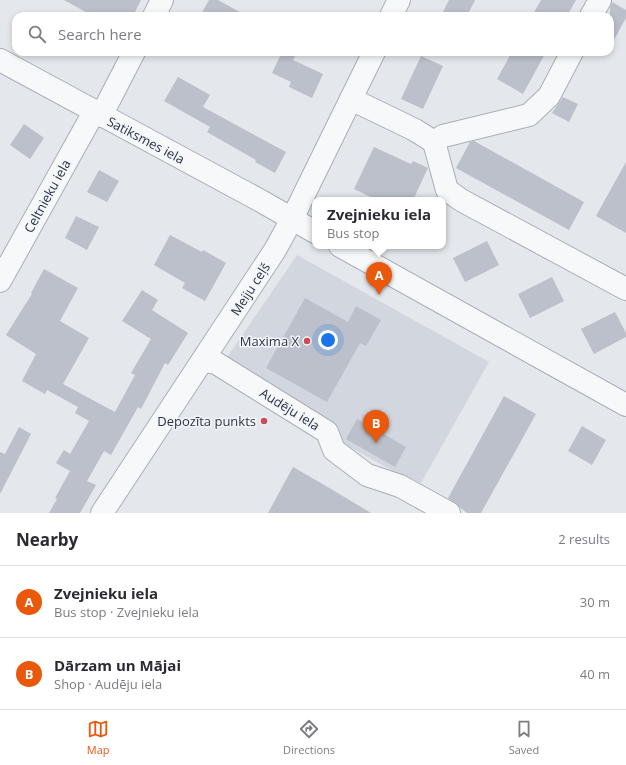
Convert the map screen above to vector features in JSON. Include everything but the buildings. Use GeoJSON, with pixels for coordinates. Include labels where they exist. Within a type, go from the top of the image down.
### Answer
{"type":"FeatureCollection","features":[{"type":"Feature","properties":{"kind":"street"},"geometry":{"type":"LineString","coordinates":[[156,12],[162,0]]}},
{"type":"Feature","properties":{"kind":"street"},"geometry":{"type":"LineString","coordinates":[[393,12],[399,0]]}},
{"type":"Feature","properties":{"kind":"street"},"geometry":{"type":"LineString","coordinates":[[593,12],[600,0]]}},
{"type":"Feature","properties":{"kind":"street","name":"Celtnieku iela"},"geometry":{"type":"LineString","coordinates":[[0,280],[132,56]]}},
{"type":"Feature","properties":{"kind":"street","name":"Meiju ceļš"},"geometry":{"type":"LineString","coordinates":[[102,513],[204,361],[275,250],[292,219],[372,56]]}},
{"type":"Feature","properties":{"kind":"street"},"geometry":{"type":"LineString","coordinates":[[434,142],[443,136],[529,115],[549,96],[570,56]]}},
{"type":"Feature","properties":{"kind":"street","name":"Satiksmes iela"},"geometry":{"type":"LineString","coordinates":[[0,60],[312,230]]}},
{"type":"Feature","properties":{"kind":"street"},"geometry":{"type":"LineString","coordinates":[[351,99],[415,130],[434,142],[447,190],[461,200],[625,287]]}},
{"type":"Feature","properties":{"kind":"street"},"geometry":{"type":"LineString","coordinates":[[345,249],[626,405]]}},
{"type":"Feature","properties":{"kind":"street","name":"Audēju iela"},"geometry":{"type":"LineString","coordinates":[[204,361],[221,366],[327,432],[334,450],[367,475],[400,486],[449,513]]}},
{"type":"Feature","properties":{"kind":"shaded area"},"geometry":{"type":"Polygon","coordinates":[[[297,255],[489,362],[421,483],[389,469],[217,372],[297,255]]]}},
{"type":"Feature","properties":{"kind":"place","name":"Zvejnieku iela"},"geometry":{"type":"Point","coordinates":[379,295]}},
{"type":"Feature","properties":{"kind":"place","name":"Maxima X"},"geometry":{"type":"Point","coordinates":[307,341]}},
{"type":"Feature","properties":{"kind":"place","name":"Depozīta punkts"},"geometry":{"type":"Point","coordinates":[264,421]}},
{"type":"Feature","properties":{"kind":"place","name":"Dārzam un Mājai"},"geometry":{"type":"Point","coordinates":[376,443]}}]}
